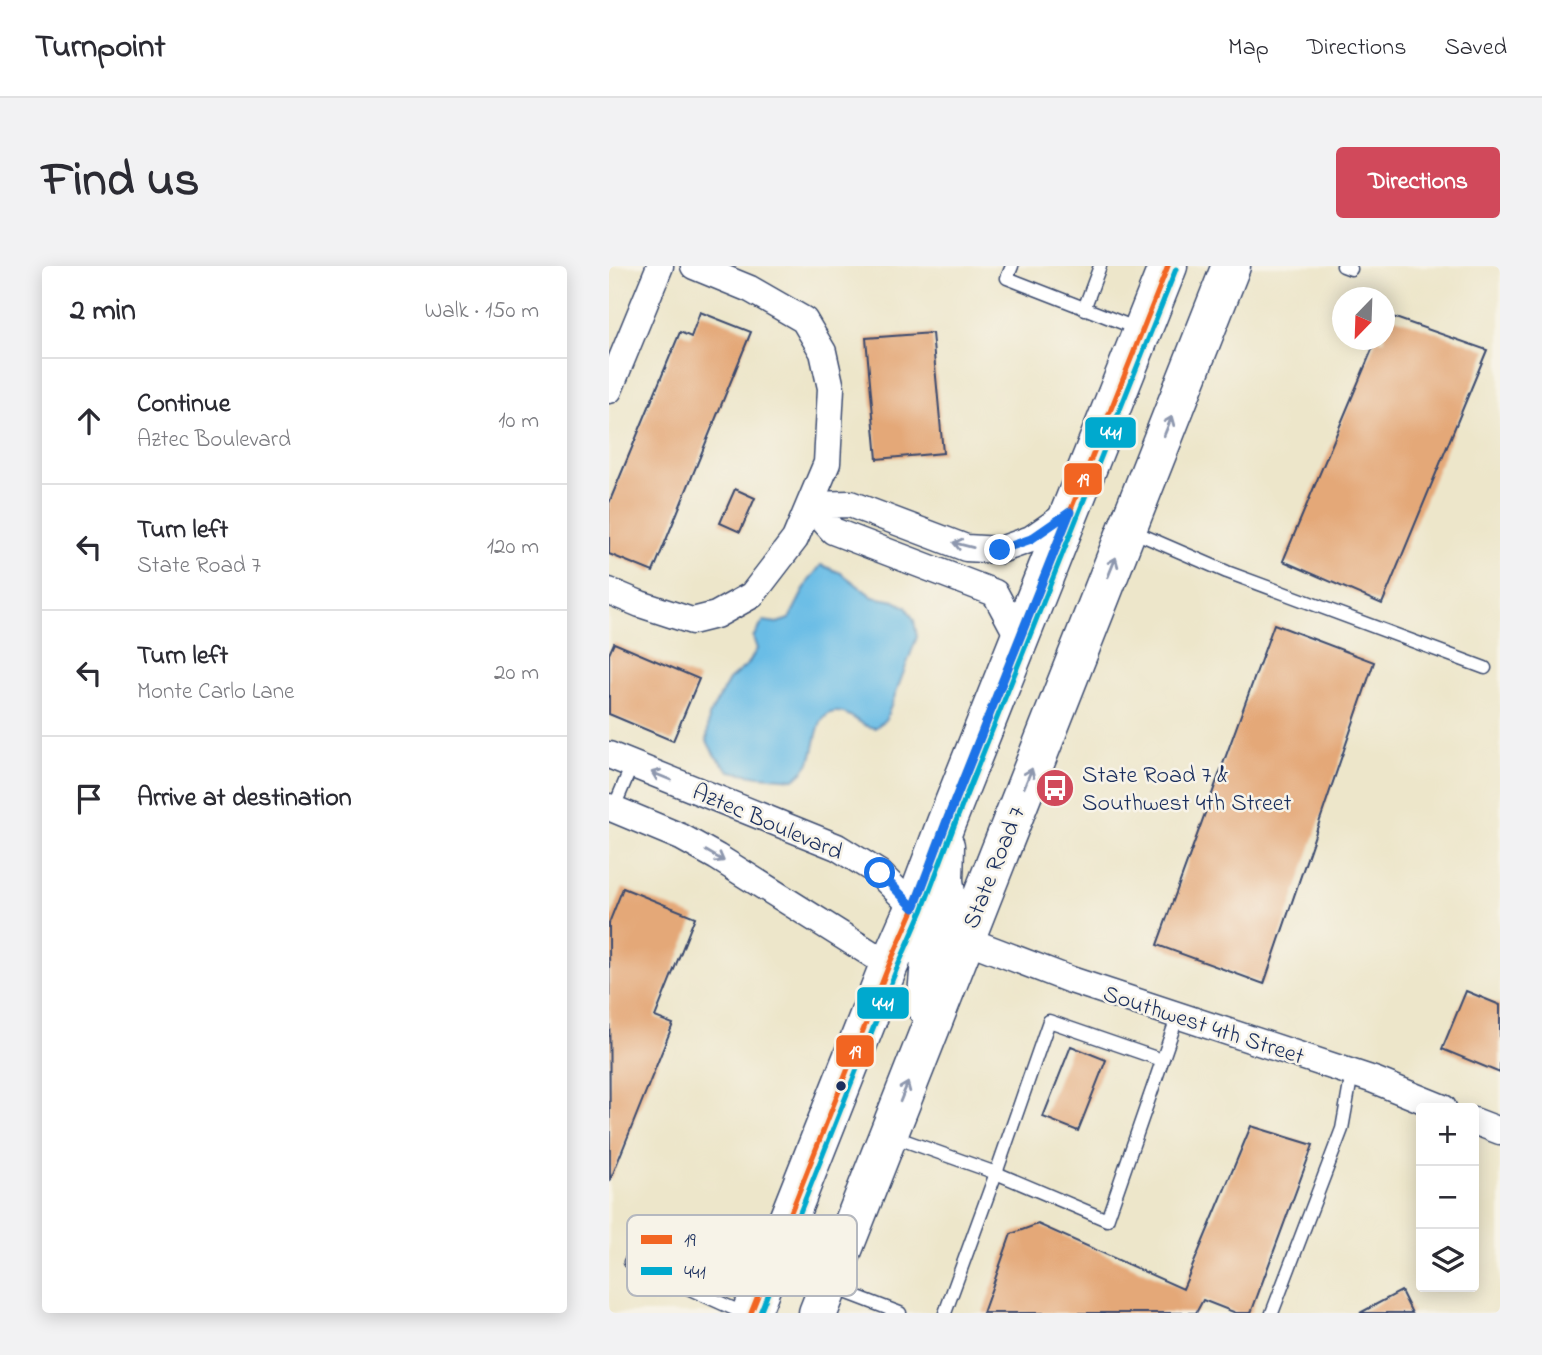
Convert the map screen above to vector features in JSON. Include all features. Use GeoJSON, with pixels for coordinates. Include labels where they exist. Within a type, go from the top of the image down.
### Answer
{"type":"FeatureCollection","features":[{"type":"Feature","properties":{"kind":"main road"},"geometry":{"type":"LineString","coordinates":[[790,1215],[1168,266]]}},
{"type":"Feature","properties":{"kind":"main road","name":"State Road 7"},"geometry":{"type":"LineString","coordinates":[[856,1215],[1231,266]]}},
{"type":"Feature","properties":{"kind":"main road"},"geometry":{"type":"LineString","coordinates":[[946,823],[944,881],[949,913],[964,939]]}},
{"type":"Feature","properties":{"kind":"main road"},"geometry":{"type":"LineString","coordinates":[[914,908],[930,961],[922,1047]]}},
{"type":"Feature","properties":{"kind":"street"},"geometry":{"type":"LineString","coordinates":[[609,390],[660,266]]}},
{"type":"Feature","properties":{"kind":"street"},"geometry":{"type":"LineString","coordinates":[[609,591],[692,621],[716,615],[751,595],[795,539],[827,463],[831,388],[823,352],[804,320],[750,289],[694,266]]}},
{"type":"Feature","properties":{"kind":"street"},"geometry":{"type":"LineString","coordinates":[[810,505],[833,531],[881,533],[966,548],[1000,550],[1031,539],[1070,512]]}},
{"type":"Feature","properties":{"kind":"street"},"geometry":{"type":"LineString","coordinates":[[881,533],[995,593],[1020,638]]}},
{"type":"Feature","properties":{"kind":"street","name":"Aztec Boulevard"},"geometry":{"type":"LineString","coordinates":[[621,760],[837,847],[880,873],[914,908]]}},
{"type":"Feature","properties":{"kind":"street","name":"Aztec Boulevard"},"geometry":{"type":"LineString","coordinates":[[610,812],[681,837],[889,965]]}},
{"type":"Feature","properties":{"kind":"street","name":"Southwest 4th Street"},"geometry":{"type":"LineString","coordinates":[[964,939],[1071,980],[1374,1080],[1431,1103]]}},
{"type":"Feature","properties":{"kind":"street"},"geometry":{"type":"LineString","coordinates":[[1479,1123],[1500,1131]]}},
{"type":"Feature","properties":{"kind":"lane"},"geometry":{"type":"LineString","coordinates":[[1012,266],[1007,278],[1142,331]]}},
{"type":"Feature","properties":{"kind":"lane"},"geometry":{"type":"LineString","coordinates":[[1084,309],[1100,266]]}},
{"type":"Feature","properties":{"kind":"lane"},"geometry":{"type":"LineString","coordinates":[[1127,528],[1227,572],[1485,668]]}},
{"type":"Feature","properties":{"kind":"lane"},"geometry":{"type":"LineString","coordinates":[[610,812],[621,760]]}},
{"type":"Feature","properties":{"kind":"lane"},"geometry":{"type":"LineString","coordinates":[[887,1134],[996,1173],[1107,1220],[1178,1015]]}},
{"type":"Feature","properties":{"kind":"lane"},"geometry":{"type":"LineString","coordinates":[[945,1313],[1049,1021],[1162,1060]]}},
{"type":"Feature","properties":{"kind":"lane"},"geometry":{"type":"LineString","coordinates":[[1272,1313],[1342,1129],[1352,1073]]}},
{"type":"Feature","properties":{"kind":"lane"},"geometry":{"type":"LineString","coordinates":[[705,1296],[743,1313]]}},
{"type":"Feature","properties":{"kind":"lane"},"geometry":{"type":"LineString","coordinates":[[823,1299],[900,1313]]}},
{"type":"Feature","properties":{"kind":"water"},"geometry":{"type":"Polygon","coordinates":[[[821,565],[841,573],[873,597],[895,601],[906,607],[914,620],[917,637],[886,719],[875,728],[843,713],[828,714],[820,724],[810,761],[794,779],[730,771],[715,756],[707,741],[709,716],[729,680],[748,664],[757,649],[753,637],[764,621],[777,623],[789,619],[808,582],[821,565]]]}},
{"type":"Feature","properties":{"kind":"building"},"geometry":{"type":"Polygon","coordinates":[[[700,312],[751,332],[653,572],[609,554],[609,503],[680,332],[691,337],[700,312]]]}},
{"type":"Feature","properties":{"kind":"building"},"geometry":{"type":"Polygon","coordinates":[[[1395,318],[1487,350],[1382,604],[1283,561],[1372,350],[1395,350],[1395,318]]]}},
{"type":"Feature","properties":{"kind":"building"},"geometry":{"type":"Polygon","coordinates":[[[932,333],[943,453],[877,459],[866,338],[932,333]]]}},
{"type":"Feature","properties":{"kind":"building"},"geometry":{"type":"Polygon","coordinates":[[[735,489],[755,498],[740,532],[720,523],[735,489]]]}},
{"type":"Feature","properties":{"kind":"building"},"geometry":{"type":"Polygon","coordinates":[[[1274,624],[1374,662],[1264,984],[1157,945],[1274,624]]]}},
{"type":"Feature","properties":{"kind":"building"},"geometry":{"type":"Polygon","coordinates":[[[614,643],[699,679],[673,741],[609,714],[609,654],[614,643]]]}},
{"type":"Feature","properties":{"kind":"building"},"geometry":{"type":"Polygon","coordinates":[[[623,888],[695,917],[655,1017],[673,1024],[610,1181],[609,923],[623,888]]]}},
{"type":"Feature","properties":{"kind":"building"},"geometry":{"type":"Polygon","coordinates":[[[1466,991],[1500,1005],[1500,1073],[1442,1049],[1466,991]]]}},
{"type":"Feature","properties":{"kind":"building"},"geometry":{"type":"Polygon","coordinates":[[[1071,1046],[1106,1060],[1078,1131],[1043,1117],[1071,1046]]]}},
{"type":"Feature","properties":{"kind":"building"},"geometry":{"type":"Polygon","coordinates":[[[1251,1126],[1313,1145],[1251,1313],[1236,1313],[1203,1300],[1196,1313],[983,1313],[1011,1234],[1038,1224],[1183,1289],[1251,1126]]]}},
{"type":"Feature","properties":{"kind":"building"},"geometry":{"type":"Polygon","coordinates":[[[1401,1291],[1412,1313],[1360,1313],[1401,1291]]]}},
{"type":"Feature","properties":{"kind":"transit line","name":"19"},"geometry":{"type":"LineString","coordinates":[[790,1215],[1168,266]]}},
{"type":"Feature","properties":{"kind":"transit line","name":"441"},"geometry":{"type":"LineString","coordinates":[[799,1215],[1176,269]]}},
{"type":"Feature","properties":{"kind":"transit line","name":"19"},"geometry":{"type":"LineString","coordinates":[[751,1313],[758,1296]]}},
{"type":"Feature","properties":{"kind":"transit line","name":"441"},"geometry":{"type":"LineString","coordinates":[[760,1313],[767,1296]]}},
{"type":"Feature","properties":{"kind":"place","name":"State Road 7 & Southwest 4th Street"},"geometry":{"type":"Point","coordinates":[1055,788]}},
{"type":"Feature","properties":{"kind":"route"},"geometry":{"type":"LineString","coordinates":[[880,873],[914,908],[1070,512],[1031,539],[1000,550]]}}]}
